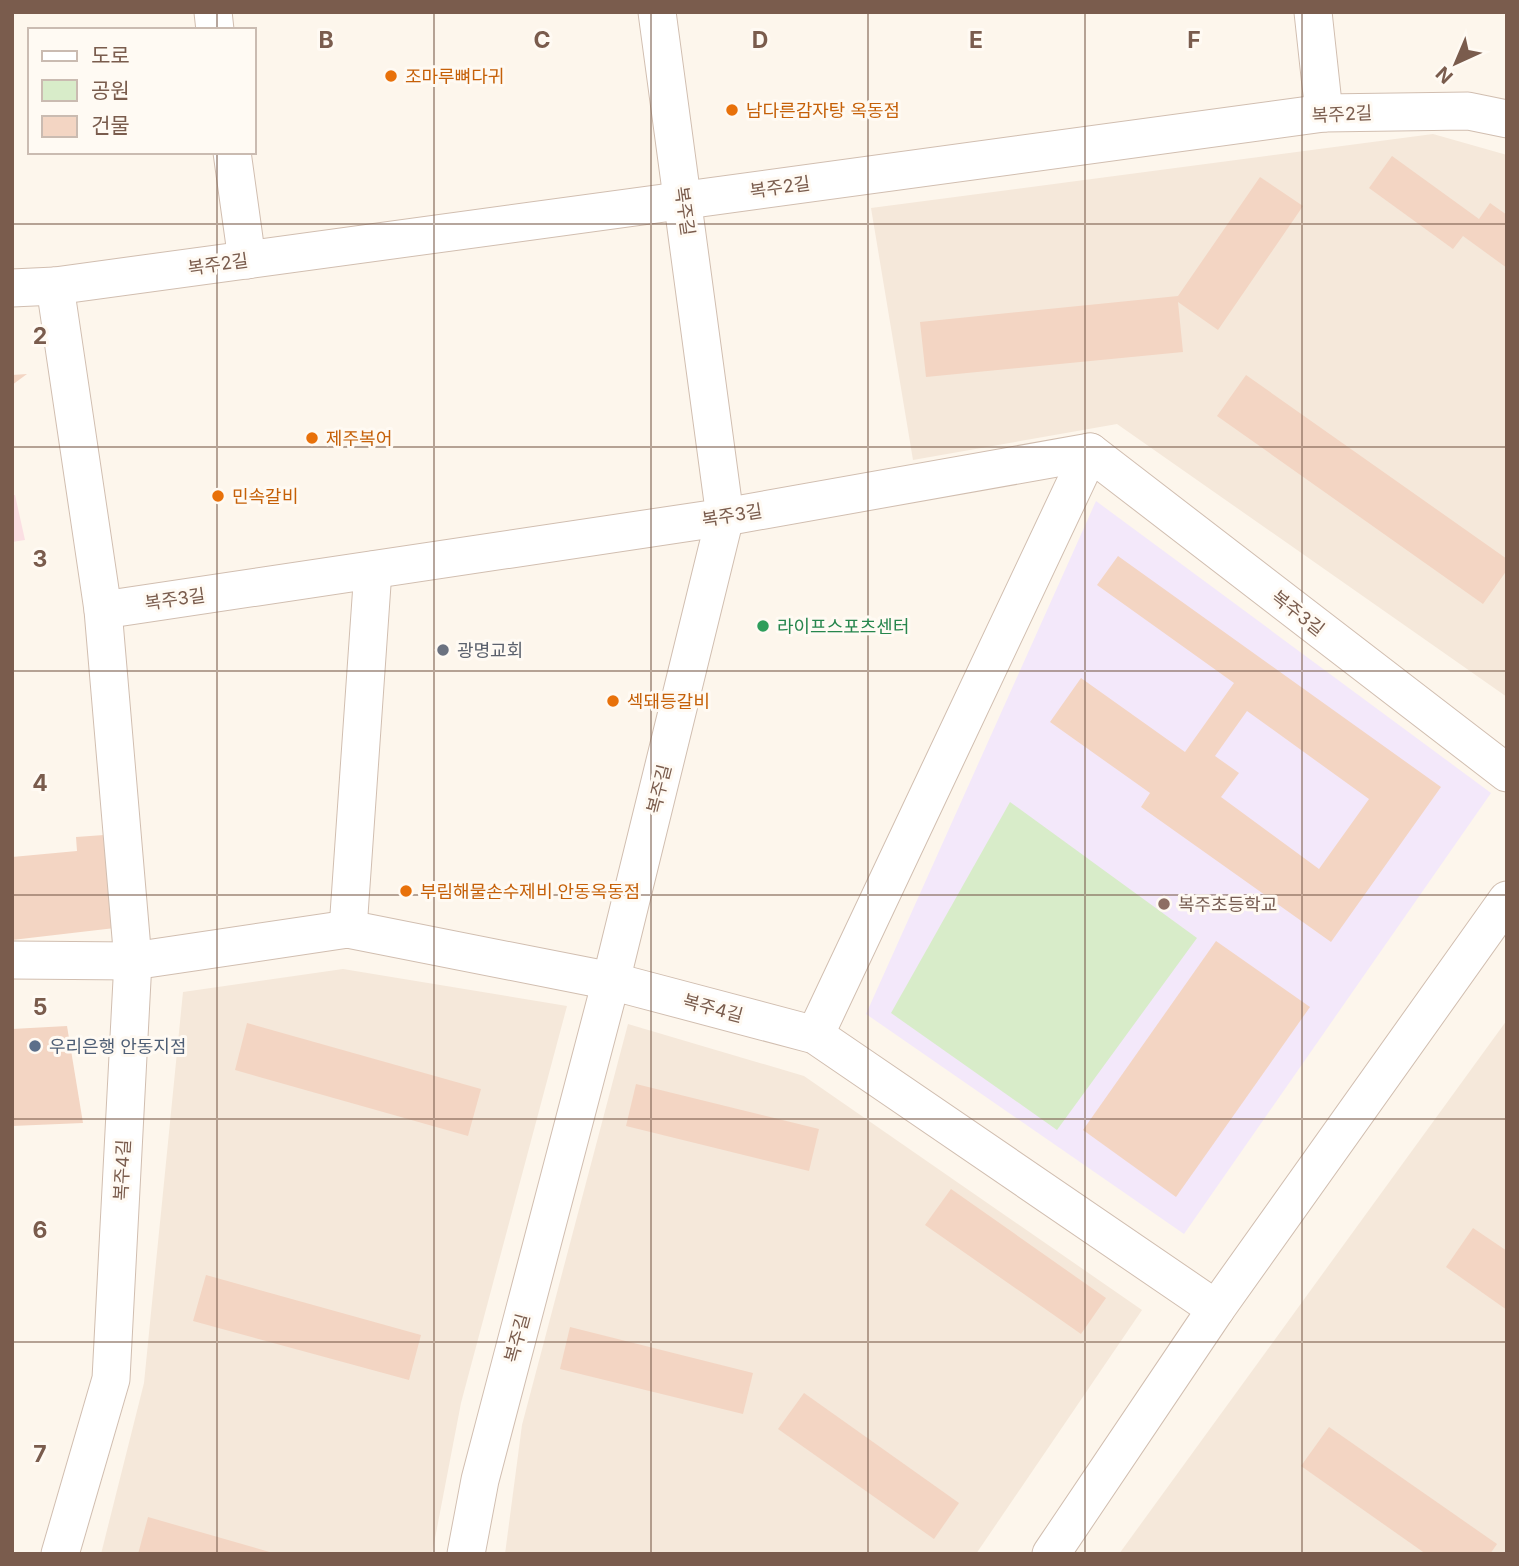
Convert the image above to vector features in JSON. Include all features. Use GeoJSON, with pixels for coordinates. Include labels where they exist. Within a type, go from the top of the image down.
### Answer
{"type":"FeatureCollection","features":[{"type":"Feature","properties":{"kind":"street","name":"복주길"},"geometry":{"type":"LineString","coordinates":[[466,1554],[480,1480],[611,981],[725,517],[657,12]]}},
{"type":"Feature","properties":{"kind":"street"},"geometry":{"type":"LineString","coordinates":[[1312,12],[1324,113]]}},
{"type":"Feature","properties":{"kind":"street","name":"복주2길"},"geometry":{"type":"LineString","coordinates":[[12,288],[55,286],[1324,113],[1468,111],[1507,119]]}},
{"type":"Feature","properties":{"kind":"street"},"geometry":{"type":"LineString","coordinates":[[232,154],[247,260]]}},
{"type":"Feature","properties":{"kind":"street"},"geometry":{"type":"LineString","coordinates":[[55,286],[103,610],[133,961]]}},
{"type":"Feature","properties":{"kind":"street"},"geometry":{"type":"LineString","coordinates":[[815,1035],[1090,452]]}},
{"type":"Feature","properties":{"kind":"street","name":"복주3길"},"geometry":{"type":"LineString","coordinates":[[103,610],[725,517],[1090,452],[1507,773]]}},
{"type":"Feature","properties":{"kind":"street"},"geometry":{"type":"LineString","coordinates":[[348,929],[373,570]]}},
{"type":"Feature","properties":{"kind":"street"},"geometry":{"type":"LineString","coordinates":[[1051,1554],[1216,1309],[1507,900]]}},
{"type":"Feature","properties":{"kind":"street","name":"복주4길"},"geometry":{"type":"LineString","coordinates":[[12,960],[133,961],[348,929],[611,981],[815,1035],[1216,1309]]}},
{"type":"Feature","properties":{"kind":"street","name":"복주4길"},"geometry":{"type":"LineString","coordinates":[[60,1554],[111,1379],[133,961]]}},
{"type":"Feature","properties":{"kind":"shaded area"},"geometry":{"type":"Polygon","coordinates":[[[1433,134],[1507,155],[1507,697],[1117,424],[913,460],[871,208],[1433,134]]]}},
{"type":"Feature","properties":{"kind":"shaded area"},"geometry":{"type":"Polygon","coordinates":[[[12,495],[15,495],[25,540],[12,542],[12,495]]]}},
{"type":"Feature","properties":{"kind":"shaded area","name":"복주초등학교"},"geometry":{"type":"Polygon","coordinates":[[[1096,501],[1491,793],[1184,1234],[866,1014],[1096,501]]]}},
{"type":"Feature","properties":{"kind":"shaded area"},"geometry":{"type":"Polygon","coordinates":[[[343,969],[567,1006],[461,1403],[432,1554],[101,1554],[144,1383],[183,992],[343,969]]]}},
{"type":"Feature","properties":{"kind":"shaded area"},"geometry":{"type":"Polygon","coordinates":[[[1507,1020],[1507,1554],[1119,1554],[1507,1020]]]}},
{"type":"Feature","properties":{"kind":"shaded area"},"geometry":{"type":"Polygon","coordinates":[[[628,1024],[804,1076],[1142,1310],[976,1554],[505,1554],[522,1425],[628,1024]]]}},
{"type":"Feature","properties":{"kind":"green space"},"geometry":{"type":"Polygon","coordinates":[[[1010,802],[1197,938],[1057,1130],[891,1013],[1010,802]]]}},
{"type":"Feature","properties":{"kind":"building"},"geometry":{"type":"Polygon","coordinates":[[[1392,156],[1479,219],[1490,203],[1507,215],[1507,268],[1463,236],[1453,249],[1369,188],[1392,156]]]}},
{"type":"Feature","properties":{"kind":"building"},"geometry":{"type":"Polygon","coordinates":[[[1260,177],[1303,206],[1218,330],[1178,302],[1183,352],[926,377],[920,322],[1178,296],[1260,177]]]}},
{"type":"Feature","properties":{"kind":"building"},"geometry":{"type":"Polygon","coordinates":[[[27,374],[12,385],[12,375],[27,374]]]}},
{"type":"Feature","properties":{"kind":"building"},"geometry":{"type":"Polygon","coordinates":[[[1246,375],[1507,559],[1507,570],[1483,604],[1217,416],[1246,375]]]}},
{"type":"Feature","properties":{"kind":"building"},"geometry":{"type":"Polygon","coordinates":[[[1118,556],[1441,787],[1331,942],[1141,807],[1150,793],[1050,722],[1081,678],[1185,752],[1234,683],[1097,585],[1118,556]],[[1247,711],[1215,756],[1239,773],[1221,797],[1319,869],[1369,799],[1247,711]]]}},
{"type":"Feature","properties":{"kind":"building"},"geometry":{"type":"Polygon","coordinates":[[[104,835],[115,928],[12,940],[12,857],[77,851],[76,837],[104,835]]]}},
{"type":"Feature","properties":{"kind":"building"},"geometry":{"type":"Polygon","coordinates":[[[1216,941],[1310,1007],[1176,1197],[1083,1130],[1216,941]]]}},
{"type":"Feature","properties":{"kind":"building"},"geometry":{"type":"Polygon","coordinates":[[[247,1023],[481,1089],[468,1136],[235,1070],[247,1023]]]}},
{"type":"Feature","properties":{"kind":"building"},"geometry":{"type":"Polygon","coordinates":[[[67,1026],[83,1123],[12,1126],[12,1029],[67,1026]]]}},
{"type":"Feature","properties":{"kind":"building"},"geometry":{"type":"Polygon","coordinates":[[[636,1084],[819,1129],[809,1171],[626,1126],[636,1084]]]}},
{"type":"Feature","properties":{"kind":"building"},"geometry":{"type":"Polygon","coordinates":[[[951,1189],[1106,1298],[1081,1334],[925,1225],[951,1189]]]}},
{"type":"Feature","properties":{"kind":"building"},"geometry":{"type":"Polygon","coordinates":[[[1473,1228],[1507,1251],[1507,1310],[1446,1267],[1473,1228]]]}},
{"type":"Feature","properties":{"kind":"building"},"geometry":{"type":"Polygon","coordinates":[[[206,1275],[421,1335],[409,1380],[193,1321],[206,1275]]]}},
{"type":"Feature","properties":{"kind":"building"},"geometry":{"type":"Polygon","coordinates":[[[570,1327],[753,1373],[743,1414],[560,1369],[570,1327]]]}},
{"type":"Feature","properties":{"kind":"building"},"geometry":{"type":"Polygon","coordinates":[[[804,1393],[959,1503],[934,1539],[778,1429],[804,1393]]]}},
{"type":"Feature","properties":{"kind":"building"},"geometry":{"type":"Polygon","coordinates":[[[1329,1427],[1497,1544],[1490,1554],[1426,1554],[1301,1466],[1329,1427]]]}},
{"type":"Feature","properties":{"kind":"building"},"geometry":{"type":"Polygon","coordinates":[[[148,1517],[273,1553],[273,1554],[138,1554],[148,1517]]]}},
{"type":"Feature","properties":{"kind":"place","name":"조마루뼈다귀"},"geometry":{"type":"Point","coordinates":[391,76]}},
{"type":"Feature","properties":{"kind":"place","name":"남다른감자탕 옥동점"},"geometry":{"type":"Point","coordinates":[732,110]}},
{"type":"Feature","properties":{"kind":"place","name":"제주복어"},"geometry":{"type":"Point","coordinates":[312,438]}},
{"type":"Feature","properties":{"kind":"place","name":"민속갈비"},"geometry":{"type":"Point","coordinates":[218,496]}},
{"type":"Feature","properties":{"kind":"place","name":"라이프스포츠센터"},"geometry":{"type":"Point","coordinates":[763,626]}},
{"type":"Feature","properties":{"kind":"place","name":"광명교회"},"geometry":{"type":"Point","coordinates":[443,650]}},
{"type":"Feature","properties":{"kind":"place","name":"섹돼등갈비"},"geometry":{"type":"Point","coordinates":[613,701]}},
{"type":"Feature","properties":{"kind":"place","name":"부림해물손수제비 안동옥동점"},"geometry":{"type":"Point","coordinates":[406,891]}},
{"type":"Feature","properties":{"kind":"place","name":"복주초등학교"},"geometry":{"type":"Point","coordinates":[1164,904]}},
{"type":"Feature","properties":{"kind":"place","name":"우리은행 안동지점"},"geometry":{"type":"Point","coordinates":[35,1046]}}]}
